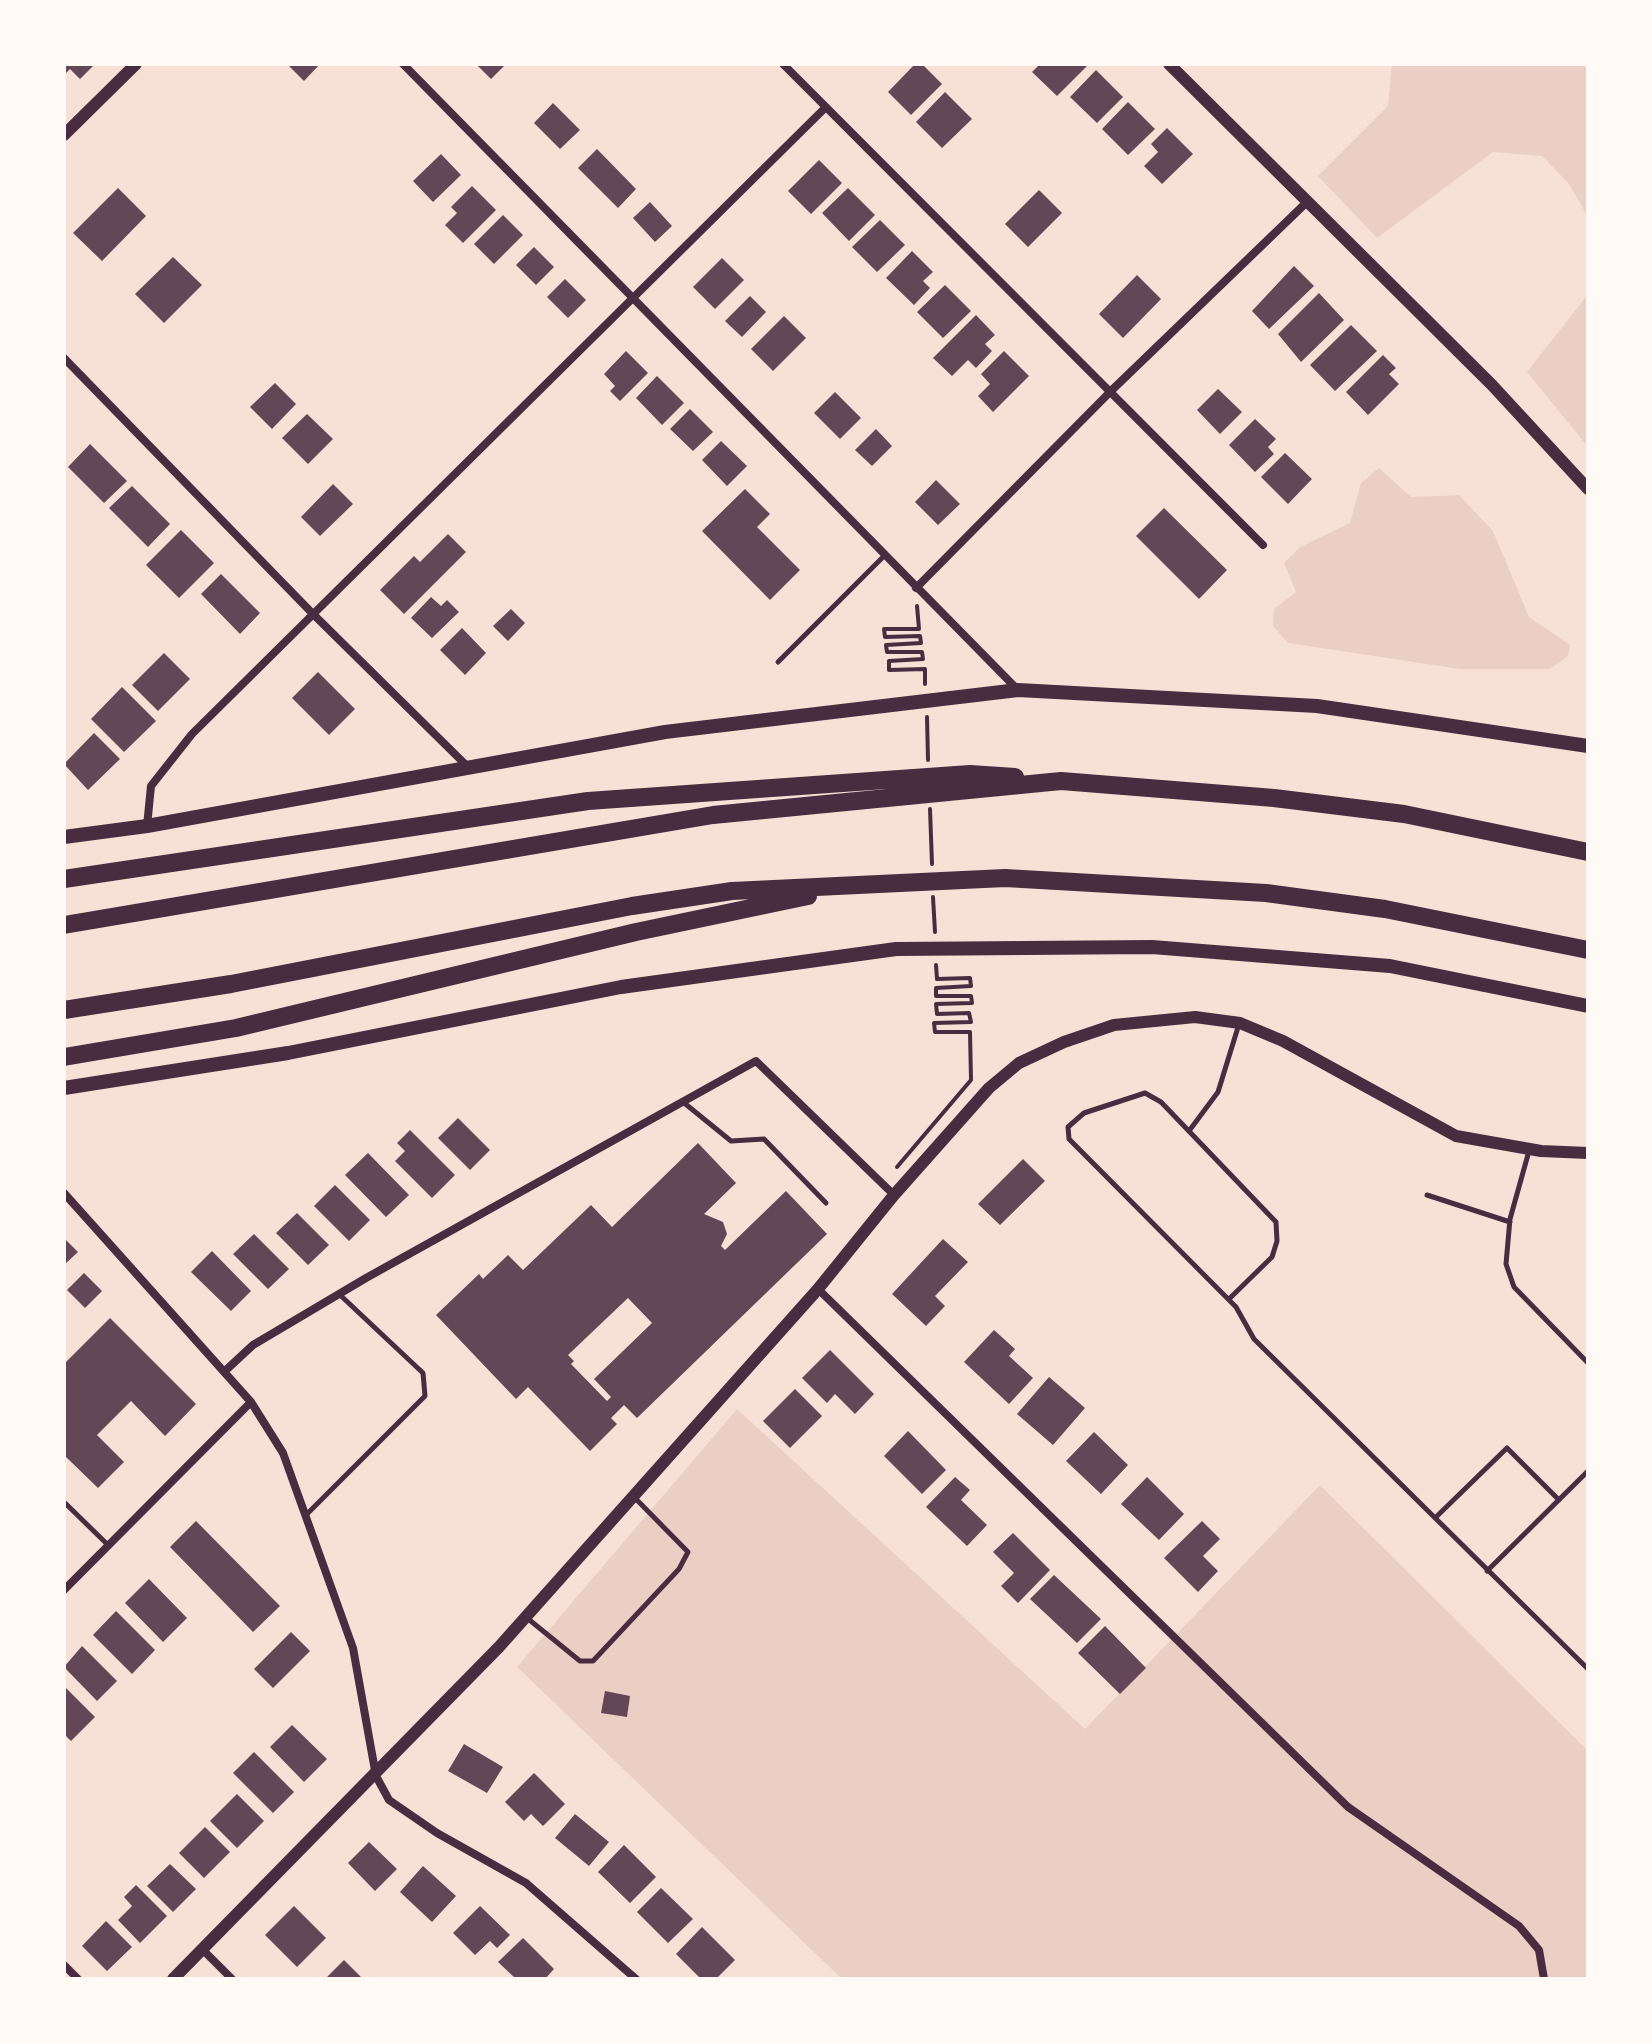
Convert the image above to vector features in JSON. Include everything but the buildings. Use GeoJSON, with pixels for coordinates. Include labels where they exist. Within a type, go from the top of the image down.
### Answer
{"type":"FeatureCollection","features":[{"type":"Feature","properties":{"kind":"highway"},"geometry":{"type":"LineString","coordinates":[[64,879],[588,801],[970,774],[1274,798],[1404,814],[1530,837],[1588,852]]}},
{"type":"Feature","properties":{"kind":"highway"},"geometry":{"type":"LineString","coordinates":[[64,925],[713,815],[1061,781]]}},
{"type":"Feature","properties":{"kind":"highway"},"geometry":{"type":"LineString","coordinates":[[64,1010],[231,984],[632,906],[732,891],[1005,878],[1266,893],[1385,909],[1588,950]]}},
{"type":"Feature","properties":{"kind":"highway"},"geometry":{"type":"LineString","coordinates":[[64,1057],[236,1028],[636,932],[859,884]]}},
{"type":"Feature","properties":{"kind":"main road"},"geometry":{"type":"LineString","coordinates":[[64,837],[147,826],[665,732],[1018,690],[1317,706],[1588,746]]}},
{"type":"Feature","properties":{"kind":"main road"},"geometry":{"type":"LineString","coordinates":[[64,1088],[288,1053],[621,987],[896,949],[1183,949],[1390,966],[1588,1006]]}},
{"type":"Feature","properties":{"kind":"street"},"geometry":{"type":"LineString","coordinates":[[64,135],[136,64]]}},
{"type":"Feature","properties":{"kind":"street"},"geometry":{"type":"LineString","coordinates":[[403,64],[1018,690]]}},
{"type":"Feature","properties":{"kind":"street"},"geometry":{"type":"LineString","coordinates":[[783,64],[1112,390],[1263,545]]}},
{"type":"Feature","properties":{"kind":"street"},"geometry":{"type":"LineString","coordinates":[[1169,64],[1492,385],[1588,489]]}},
{"type":"Feature","properties":{"kind":"street"},"geometry":{"type":"LineString","coordinates":[[147,826],[151,786],[192,734],[826,107]]}},
{"type":"Feature","properties":{"kind":"street"},"geometry":{"type":"LineString","coordinates":[[916,588],[1112,390],[1307,202]]}},
{"type":"Feature","properties":{"kind":"street"},"geometry":{"type":"LineString","coordinates":[[64,358],[313,614],[467,766]]}},
{"type":"Feature","properties":{"kind":"street"},"geometry":{"type":"LineString","coordinates":[[173,1979],[376,1776],[527,1617],[818,1289],[894,1195],[989,1088],[1019,1063],[1114,1025],[1195,1017],[1240,1023],[1283,1041],[1456,1136],[1530,1149],[1588,1153]]}},
{"type":"Feature","properties":{"kind":"street"},"geometry":{"type":"LineString","coordinates":[[225,1371],[253,1345],[339,1294],[756,1061],[894,1195]]}},
{"type":"Feature","properties":{"kind":"street"},"geometry":{"type":"LineString","coordinates":[[64,1193],[225,1371],[251,1402],[283,1453],[353,1648],[376,1776],[389,1800],[437,1833],[526,1883],[636,1979]]}},
{"type":"Feature","properties":{"kind":"street"},"geometry":{"type":"LineString","coordinates":[[818,1289],[1348,1807],[1519,1926],[1539,1950],[1544,1979]]}},
{"type":"Feature","properties":{"kind":"street"},"geometry":{"type":"LineString","coordinates":[[64,1590],[251,1402]]}},
{"type":"Feature","properties":{"kind":"street"},"geometry":{"type":"LineString","coordinates":[[203,1950],[232,1979]]}},
{"type":"Feature","properties":{"kind":"street"},"geometry":{"type":"LineString","coordinates":[[64,1965],[78,1979]]}},
{"type":"Feature","properties":{"kind":"lane"},"geometry":{"type":"LineString","coordinates":[[778,662],[884,556]]}},
{"type":"Feature","properties":{"kind":"lane"},"geometry":{"type":"LineString","coordinates":[[1189,1131],[1218,1092],[1240,1023]]}},
{"type":"Feature","properties":{"kind":"lane"},"geometry":{"type":"LineString","coordinates":[[1229,1299],[1272,1257],[1277,1241],[1276,1222],[1161,1102],[1145,1093],[1084,1113],[1068,1127],[1069,1139],[1229,1299],[1254,1339],[1588,1669]]}},
{"type":"Feature","properties":{"kind":"lane"},"geometry":{"type":"LineString","coordinates":[[682,1101],[731,1141],[764,1139],[826,1203]]}},
{"type":"Feature","properties":{"kind":"lane"},"geometry":{"type":"LineString","coordinates":[[1530,1149],[1510,1222],[1506,1264],[1514,1287],[1588,1363]]}},
{"type":"Feature","properties":{"kind":"lane"},"geometry":{"type":"LineString","coordinates":[[1427,1195],[1510,1222]]}},
{"type":"Feature","properties":{"kind":"lane"},"geometry":{"type":"LineString","coordinates":[[305,1515],[425,1396],[423,1373],[339,1294]]}},
{"type":"Feature","properties":{"kind":"lane"},"geometry":{"type":"LineString","coordinates":[[1435,1518],[1507,1448],[1559,1500]]}},
{"type":"Feature","properties":{"kind":"lane"},"geometry":{"type":"LineString","coordinates":[[1487,1571],[1588,1471]]}},
{"type":"Feature","properties":{"kind":"lane"},"geometry":{"type":"LineString","coordinates":[[527,1617],[580,1661],[593,1661],[632,1623],[679,1569],[688,1552],[633,1496]]}},
{"type":"Feature","properties":{"kind":"lane"},"geometry":{"type":"LineString","coordinates":[[64,1502],[108,1545]]}},
{"type":"Feature","properties":{"kind":"path"},"geometry":{"type":"LineString","coordinates":[[916,588],[919,629],[884,629],[885,637],[920,636],[921,643],[886,645],[887,652],[922,652],[923,659],[889,661],[889,670],[925,669],[926,700]]}},
{"type":"Feature","properties":{"kind":"path"},"geometry":{"type":"LineString","coordinates":[[927,715],[928,762]]}},
{"type":"Feature","properties":{"kind":"path"},"geometry":{"type":"LineString","coordinates":[[930,808],[932,870]]}},
{"type":"Feature","properties":{"kind":"path"},"geometry":{"type":"LineString","coordinates":[[933,886],[935,932]]}},
{"type":"Feature","properties":{"kind":"path"},"geometry":{"type":"LineString","coordinates":[[894,1195],[898,1162],[971,1080],[970,1032],[935,1032],[934,1023],[971,1022],[969,1013],[937,1014],[936,1004],[972,1003],[971,996],[936,996],[936,988],[971,986],[970,978],[937,979],[936,963]]}},
{"type":"Feature","properties":{"kind":"shaded area"},"geometry":{"type":"Polygon","coordinates":[[[1392,64],[1588,64],[1588,217],[1569,184],[1542,156],[1493,152],[1377,238],[1318,176],[1388,106],[1392,64]]]}},
{"type":"Feature","properties":{"kind":"shaded area"},"geometry":{"type":"Polygon","coordinates":[[[1588,294],[1588,447],[1527,372],[1588,294]]]}},
{"type":"Feature","properties":{"kind":"shaded area"},"geometry":{"type":"Polygon","coordinates":[[[1379,468],[1411,497],[1459,495],[1493,531],[1529,617],[1570,645],[1568,656],[1550,669],[1460,669],[1288,643],[1273,626],[1274,609],[1296,592],[1284,563],[1300,547],[1350,523],[1361,483],[1379,468]]]}},
{"type":"Feature","properties":{"kind":"shaded area"},"geometry":{"type":"Polygon","coordinates":[[[737,1409],[1085,1729],[1320,1485],[1588,1751],[1588,1979],[842,1979],[517,1667],[737,1409]]]}}]}
